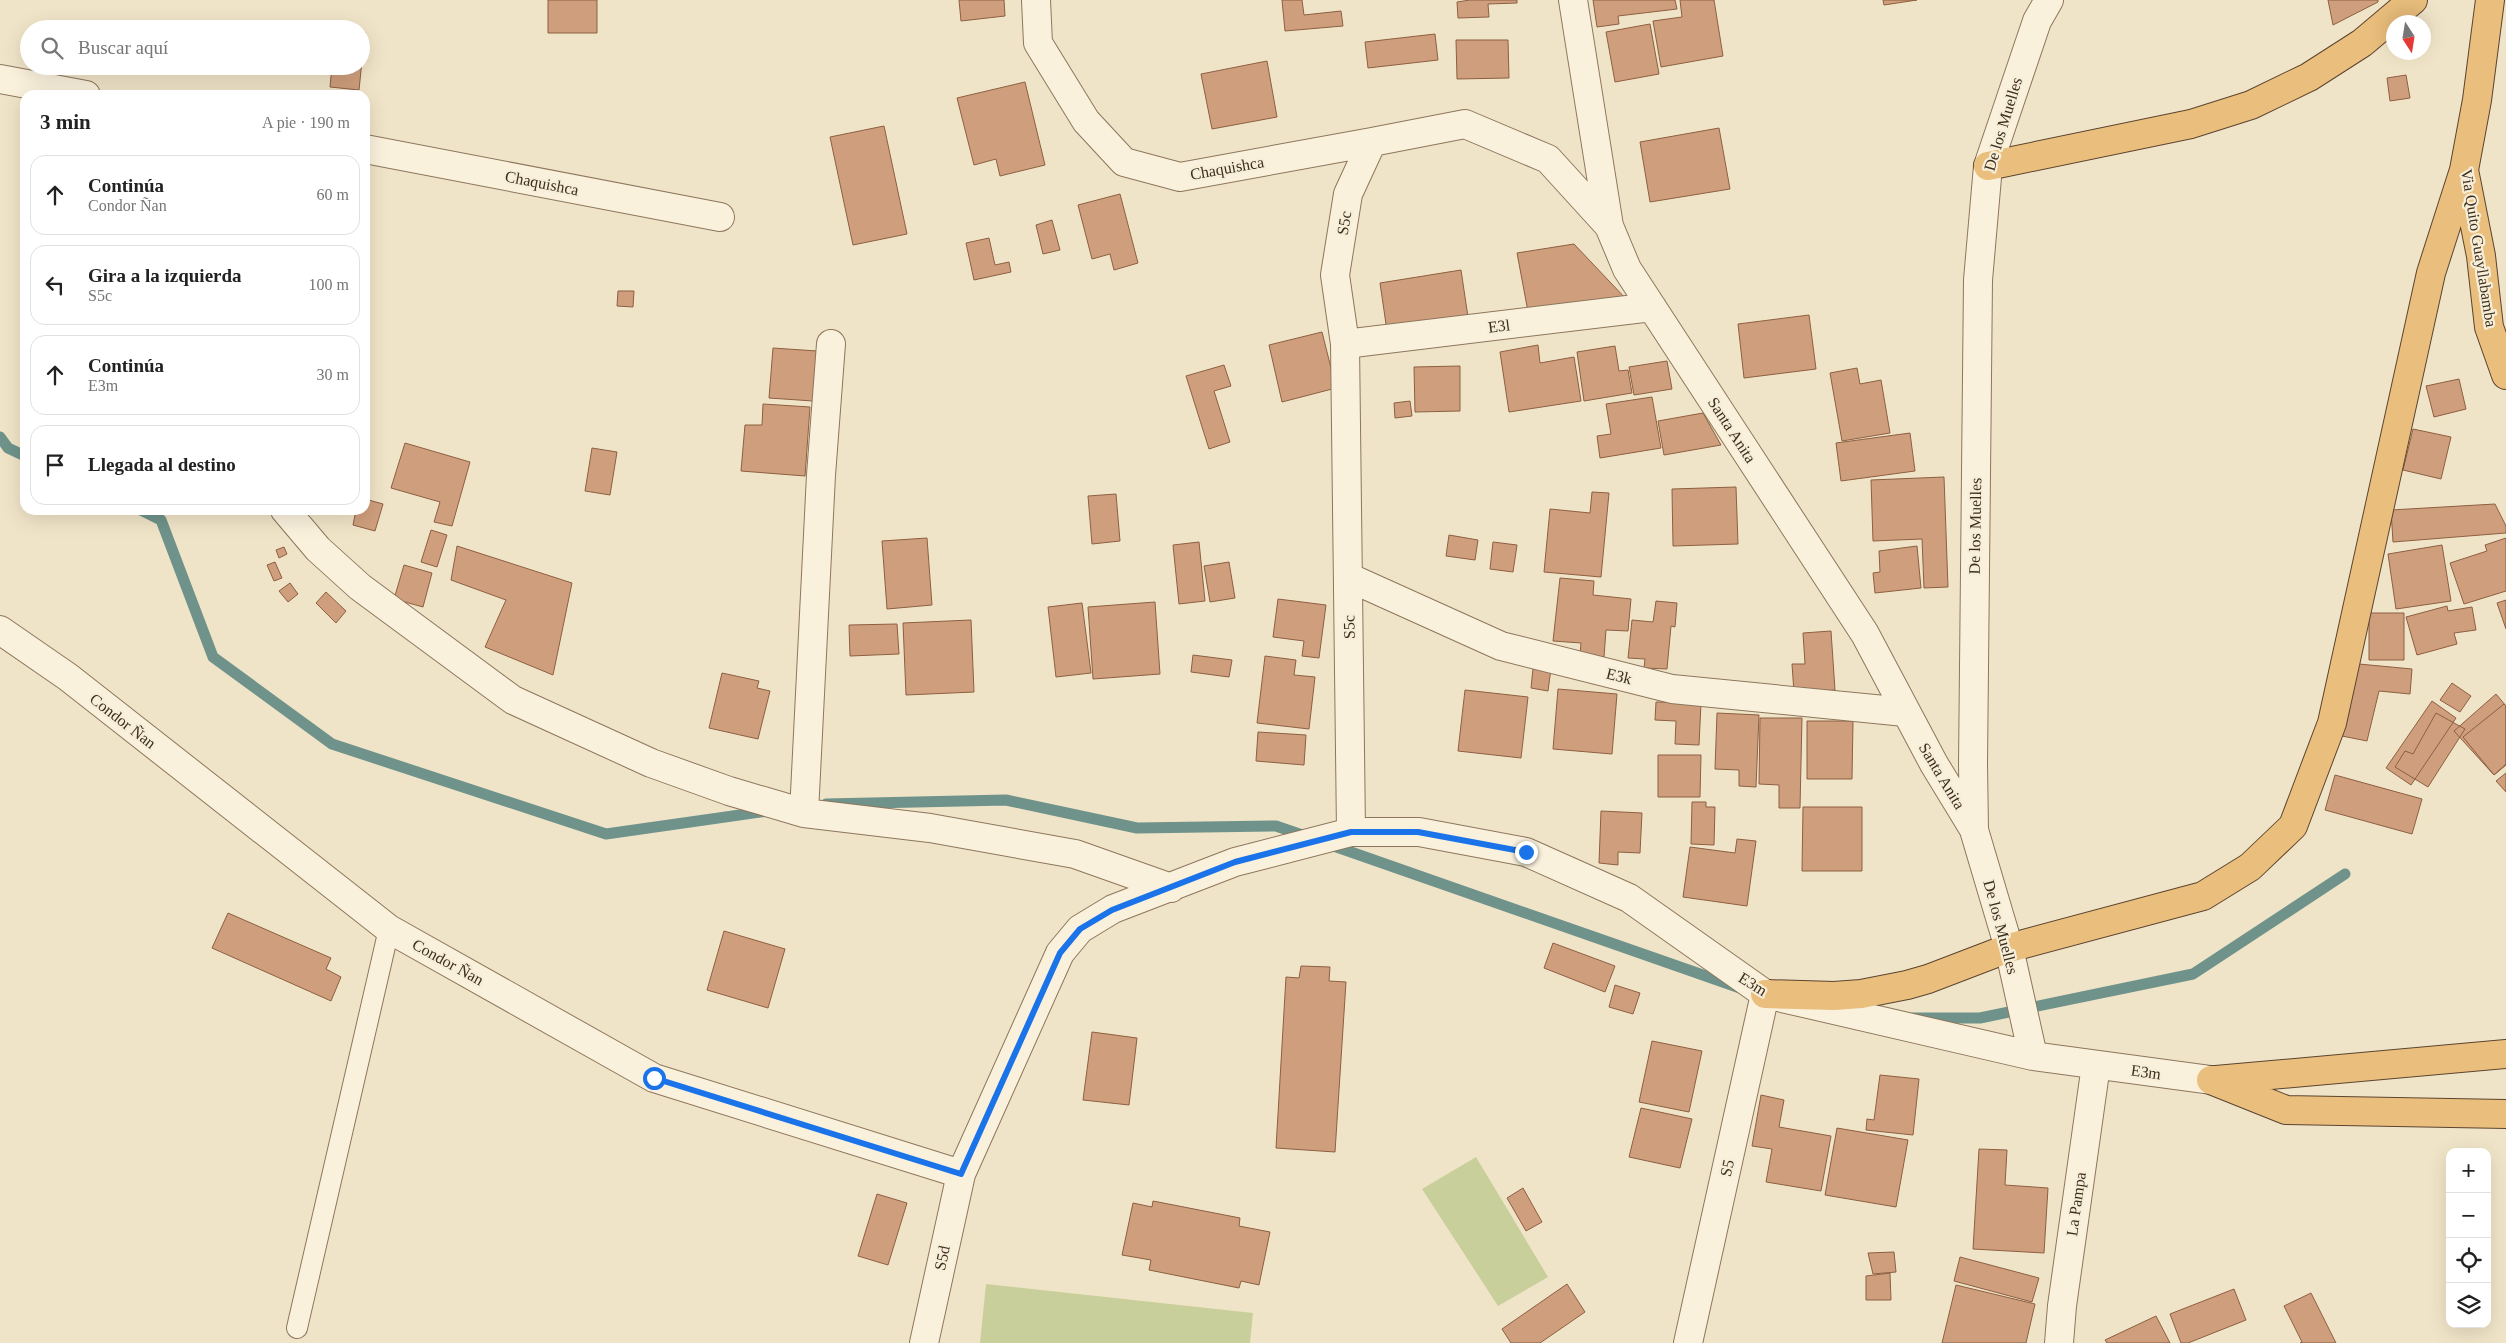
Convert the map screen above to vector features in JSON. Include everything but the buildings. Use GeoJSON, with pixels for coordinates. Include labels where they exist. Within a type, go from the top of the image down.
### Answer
{"type":"FeatureCollection","features":[{"type":"Feature","properties":{"kind":"highway"},"geometry":{"type":"LineString","coordinates":[[1988,166],[2191,124],[2251,105],[2309,77],[2347,52],[2413,0]]}},
{"type":"Feature","properties":{"kind":"highway","name":"Via Quito Guayllabamba"},"geometry":{"type":"LineString","coordinates":[[2490,0],[2477,100],[2464,170],[2481,256],[2489,327],[2506,375]]}},
{"type":"Feature","properties":{"kind":"highway"},"geometry":{"type":"LineString","coordinates":[[1765,994],[1834,996],[1862,994],[1907,985],[1928,980],[2009,948],[2203,896],[2250,867],[2293,826],[2332,723],[2431,273],[2464,170]]}},
{"type":"Feature","properties":{"kind":"highway"},"geometry":{"type":"LineString","coordinates":[[2211,1080],[2506,1054]]}},
{"type":"Feature","properties":{"kind":"highway"},"geometry":{"type":"LineString","coordinates":[[2211,1080],[2286,1110],[2506,1114]]}},
{"type":"Feature","properties":{"kind":"street","name":"Chaquishca"},"geometry":{"type":"LineString","coordinates":[[1036,0],[1038,43],[1086,121],[1124,162],[1180,177],[1372,142]]}},
{"type":"Feature","properties":{"kind":"street","name":"Santa Anita"},"geometry":{"type":"LineString","coordinates":[[1573,0],[1609,226],[1627,269],[1865,634],[1905,712],[1974,830]]}},
{"type":"Feature","properties":{"kind":"street","name":"De los Muelles"},"geometry":{"type":"LineString","coordinates":[[2033,1056],[2009,948],[1974,830],[1978,280],[1988,166],[2037,21],[2049,0]]}},
{"type":"Feature","properties":{"kind":"street"},"geometry":{"type":"LineString","coordinates":[[0,78],[61,90]]}},
{"type":"Feature","properties":{"kind":"street"},"geometry":{"type":"LineString","coordinates":[[1372,142],[1465,124],[1548,159],[1609,226]]}},
{"type":"Feature","properties":{"kind":"street","name":"S5c"},"geometry":{"type":"LineString","coordinates":[[1351,832],[1345,344],[1335,275],[1348,194],[1372,142]]}},
{"type":"Feature","properties":{"kind":"street","name":"Chaquishca"},"geometry":{"type":"LineString","coordinates":[[370,150],[720,217]]}},
{"type":"Feature","properties":{"kind":"street","name":"E3l"},"geometry":{"type":"LineString","coordinates":[[1345,344],[1652,307]]}},
{"type":"Feature","properties":{"kind":"street"},"geometry":{"type":"LineString","coordinates":[[804,813],[821,475],[831,344]]}},
{"type":"Feature","properties":{"kind":"street"},"geometry":{"type":"LineString","coordinates":[[289,515],[318,549],[360,587],[513,700],[651,763],[729,791],[804,813],[930,828],[1075,854],[1172,888]]}},
{"type":"Feature","properties":{"kind":"street","name":"E3k"},"geometry":{"type":"LineString","coordinates":[[1348,577],[1502,646],[1672,689],[1905,712]]}},
{"type":"Feature","properties":{"kind":"street","name":"Condor Ñan"},"geometry":{"type":"LineString","coordinates":[[0,630],[68,677],[389,929],[654,1078],[961,1174]]}},
{"type":"Feature","properties":{"kind":"street"},"geometry":{"type":"LineString","coordinates":[[961,1174],[1060,953],[1080,929],[1112,910],[1235,862],[1351,832]]}},
{"type":"Feature","properties":{"kind":"street","name":"E3m"},"geometry":{"type":"LineString","coordinates":[[1351,832],[1418,832],[1526,852],[1628,898],[1765,994],[2033,1056],[2211,1080]]}},
{"type":"Feature","properties":{"kind":"street","name":"S5"},"geometry":{"type":"LineString","coordinates":[[1688,1343],[1765,994]]}},
{"type":"Feature","properties":{"kind":"street","name":"La Pampa"},"geometry":{"type":"LineString","coordinates":[[2059,1343],[2062,1306],[2096,1065]]}},
{"type":"Feature","properties":{"kind":"street","name":"S5d"},"geometry":{"type":"LineString","coordinates":[[924,1343],[961,1174]]}},
{"type":"Feature","properties":{"kind":"lane"},"geometry":{"type":"LineString","coordinates":[[297,1328],[389,929]]}},
{"type":"Feature","properties":{"kind":"green space"},"geometry":{"type":"Polygon","coordinates":[[[1476,1157],[1548,1277],[1498,1306],[1422,1189],[1476,1157]]]}},
{"type":"Feature","properties":{"kind":"green space"},"geometry":{"type":"Polygon","coordinates":[[[986,1284],[1253,1313],[1250,1343],[980,1343],[986,1284]]]}},
{"type":"Feature","properties":{"kind":"waterway"},"geometry":{"type":"LineString","coordinates":[[0,437],[8,448],[20,454]]}},
{"type":"Feature","properties":{"kind":"waterway"},"geometry":{"type":"LineString","coordinates":[[151,515],[161,520],[213,657],[332,744],[606,834],[768,811]]}},
{"type":"Feature","properties":{"kind":"waterway"},"geometry":{"type":"LineString","coordinates":[[826,804],[1006,800],[1137,828],[1276,826],[1308,837]]}},
{"type":"Feature","properties":{"kind":"waterway"},"geometry":{"type":"LineString","coordinates":[[1328,844],[1740,988]]}},
{"type":"Feature","properties":{"kind":"waterway"},"geometry":{"type":"LineString","coordinates":[[1913,1018],[1980,1018],[2193,974],[2345,874]]}},
{"type":"Feature","properties":{"kind":"route"},"geometry":{"type":"LineString","coordinates":[[654,1078],[961,1174],[1060,953],[1080,929],[1112,910],[1235,862],[1351,832],[1418,832],[1526,852]]}}]}
